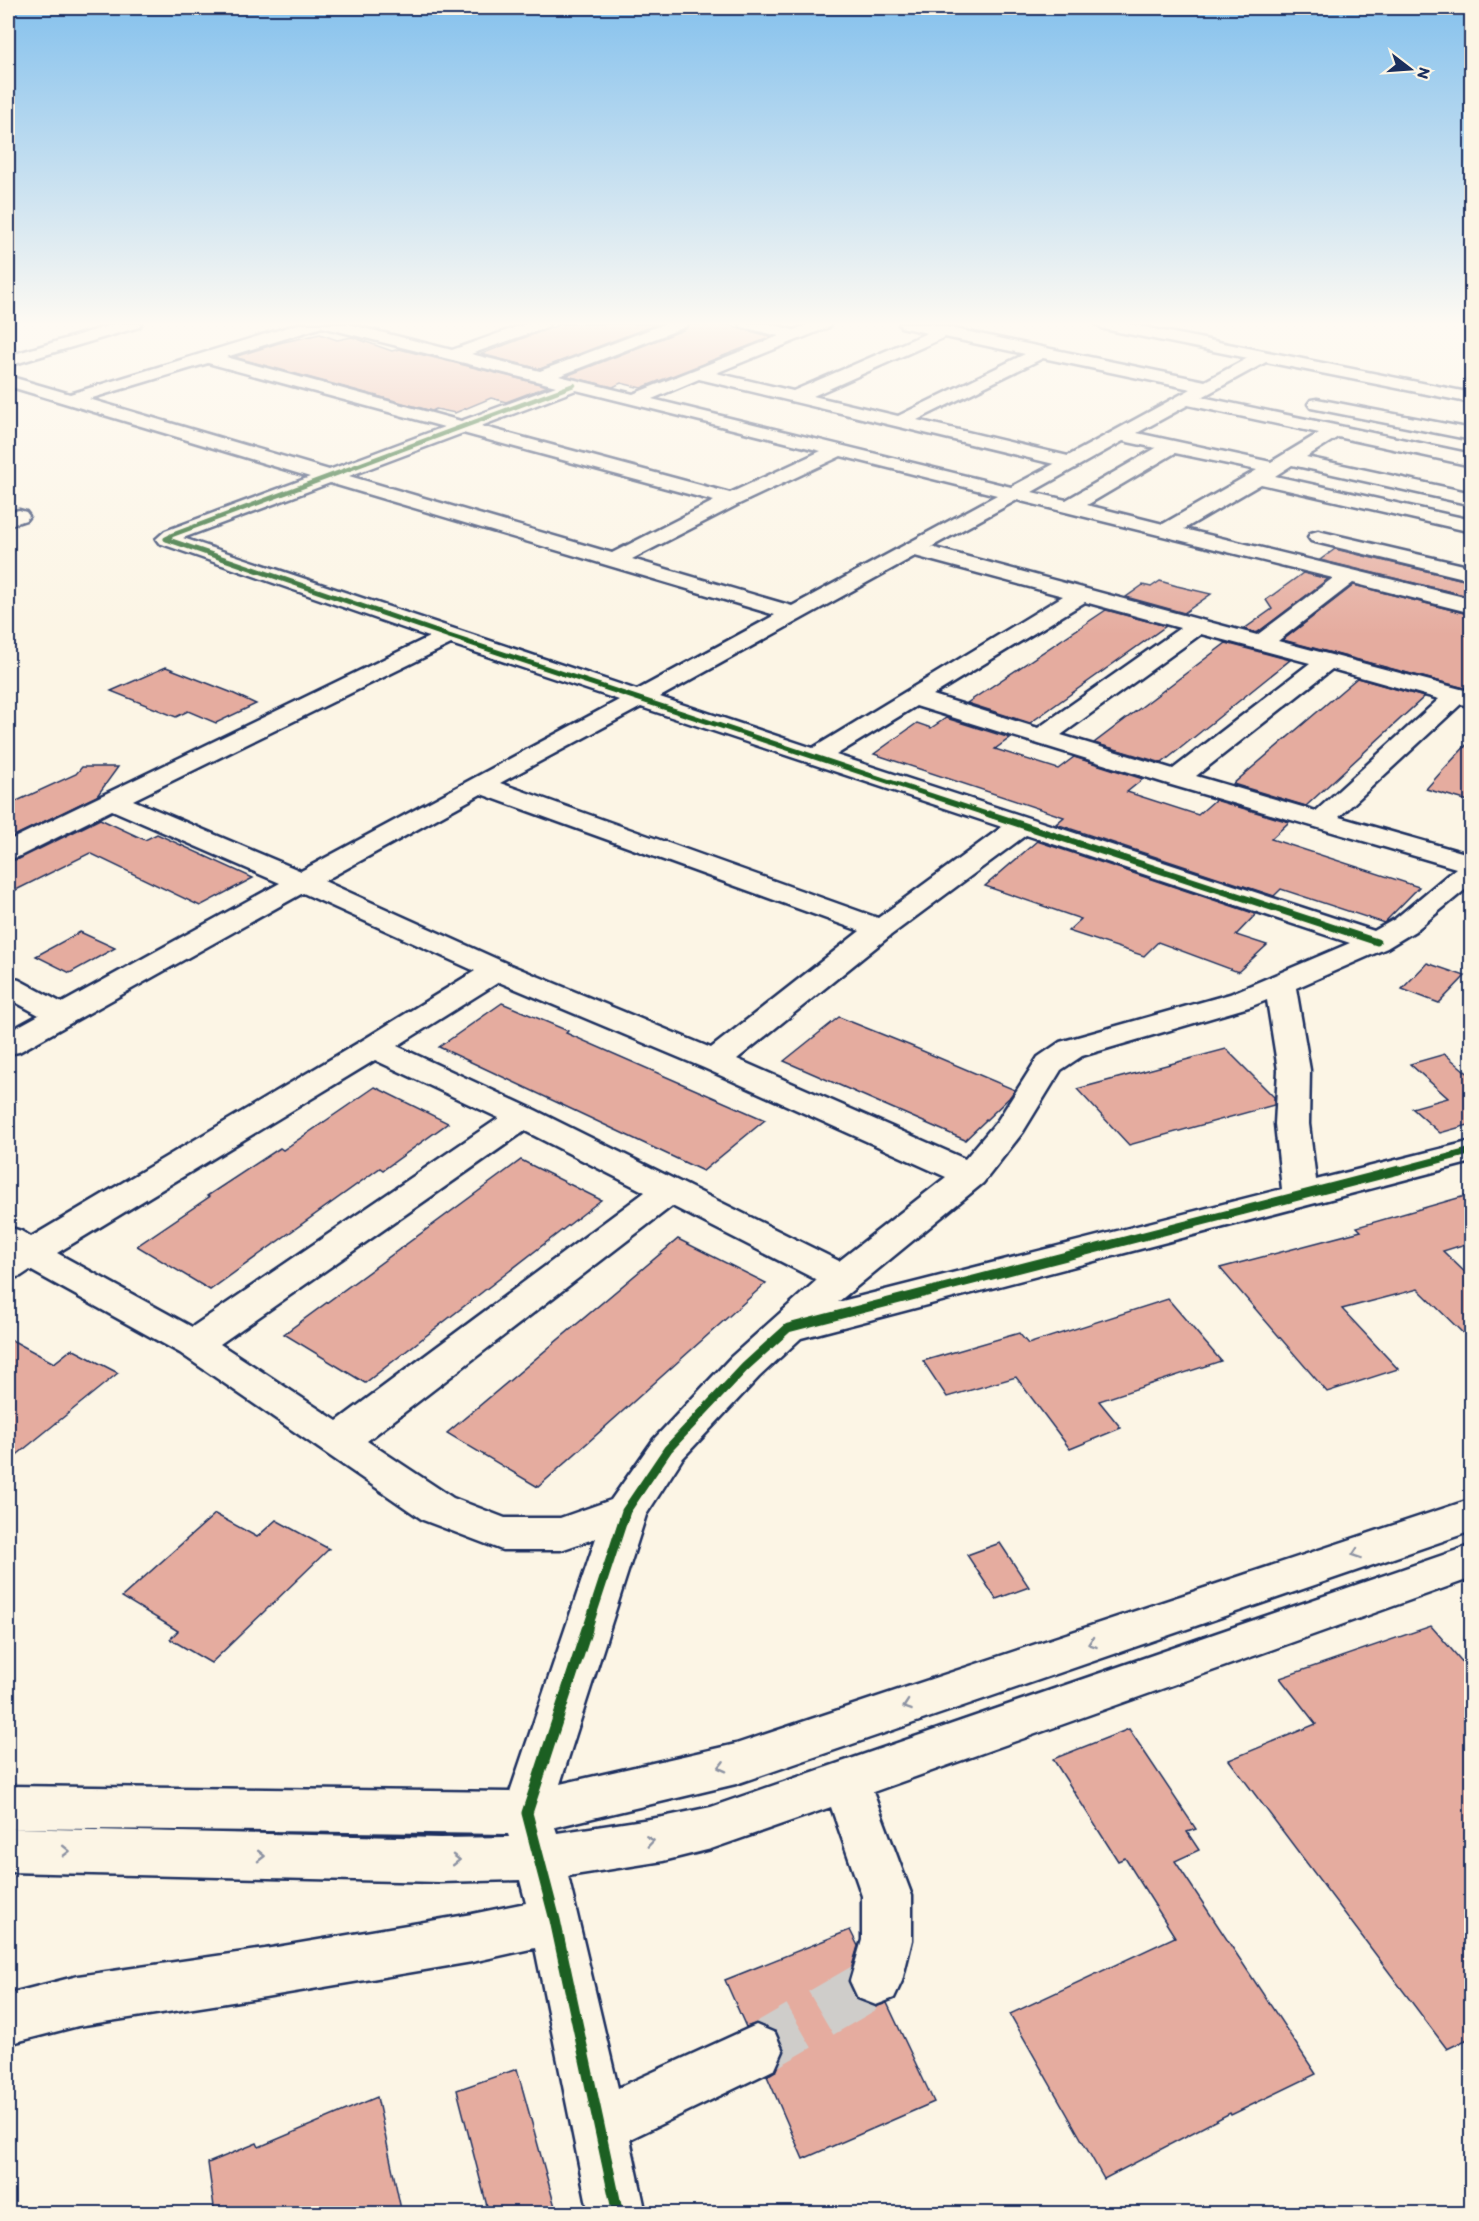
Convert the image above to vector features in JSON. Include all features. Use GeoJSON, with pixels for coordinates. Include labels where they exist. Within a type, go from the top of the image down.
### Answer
{"type":"FeatureCollection","features":[{"type":"Feature","properties":{"kind":"street"},"geometry":{"type":"LineString","coordinates":[[166,428],[795,614]]}},
{"type":"Feature","properties":{"kind":"street"},"geometry":{"type":"LineString","coordinates":[[457,428],[166,539],[449,636],[1377,942]]}},
{"type":"Feature","properties":{"kind":"street"},"geometry":{"type":"LineString","coordinates":[[461,428],[732,500]]}},
{"type":"Feature","properties":{"kind":"street"},"geometry":{"type":"LineString","coordinates":[[747,428],[1472,606]]}},
{"type":"Feature","properties":{"kind":"street"},"geometry":{"type":"LineString","coordinates":[[924,428],[1071,462]]}},
{"type":"Feature","properties":{"kind":"street"},"geometry":{"type":"LineString","coordinates":[[8,1045],[479,784],[639,699],[1133,428]]}},
{"type":"Feature","properties":{"kind":"street"},"geometry":{"type":"LineString","coordinates":[[1319,428],[1472,460]]}},
{"type":"Feature","properties":{"kind":"street"},"geometry":{"type":"LineString","coordinates":[[1435,428],[1472,435]]}},
{"type":"Feature","properties":{"kind":"street"},"geometry":{"type":"LineString","coordinates":[[1165,531],[1335,431]]}},
{"type":"Feature","properties":{"kind":"street"},"geometry":{"type":"LineString","coordinates":[[1120,435],[1273,468],[1472,499]]}},
{"type":"Feature","properties":{"kind":"street"},"geometry":{"type":"LineString","coordinates":[[1069,507],[1173,446]]}},
{"type":"Feature","properties":{"kind":"street"},"geometry":{"type":"LineString","coordinates":[[614,560],[732,500],[839,450]]}},
{"type":"Feature","properties":{"kind":"street"},"geometry":{"type":"LineString","coordinates":[[1273,468],[1365,503],[1472,526]]}},
{"type":"Feature","properties":{"kind":"street"},"geometry":{"type":"LineString","coordinates":[[1286,560],[1365,503]]}},
{"type":"Feature","properties":{"kind":"street"},"geometry":{"type":"LineString","coordinates":[[1318,537],[1472,574]]}},
{"type":"Feature","properties":{"kind":"street"},"geometry":{"type":"LineString","coordinates":[[913,549],[1464,698]]}},
{"type":"Feature","properties":{"kind":"street"},"geometry":{"type":"LineString","coordinates":[[1262,643],[1349,576]]}},
{"type":"Feature","properties":{"kind":"street"},"geometry":{"type":"LineString","coordinates":[[815,757],[1081,595]]}},
{"type":"Feature","properties":{"kind":"street"},"geometry":{"type":"LineString","coordinates":[[1040,738],[1197,626]]}},
{"type":"Feature","properties":{"kind":"street"},"geometry":{"type":"LineString","coordinates":[[8,850],[449,636]]}},
{"type":"Feature","properties":{"kind":"street"},"geometry":{"type":"LineString","coordinates":[[1177,779],[1329,660]]}},
{"type":"Feature","properties":{"kind":"street"},"geometry":{"type":"LineString","coordinates":[[914,697],[1040,738],[1472,866]]}},
{"type":"Feature","properties":{"kind":"street"},"geometry":{"type":"LineString","coordinates":[[1320,821],[1464,698]]}},
{"type":"Feature","properties":{"kind":"street"},"geometry":{"type":"LineString","coordinates":[[479,784],[881,929]]}},
{"type":"Feature","properties":{"kind":"street"},"geometry":{"type":"LineString","coordinates":[[110,800],[971,1175]]}},
{"type":"Feature","properties":{"kind":"street"},"geometry":{"type":"LineString","coordinates":[[715,1062],[881,929],[1023,825]]}},
{"type":"Feature","properties":{"kind":"street"},"geometry":{"type":"LineString","coordinates":[[618,2214],[555,1920],[533,1835],[626,1511],[668,1449],[745,1367],[842,1278],[971,1175],[1011,1125],[1049,1064],[1071,1049],[1241,1000],[1377,942],[1405,925],[1472,866]]}},
{"type":"Feature","properties":{"kind":"street"},"geometry":{"type":"LineString","coordinates":[[15,1253],[374,1047],[497,970]]}},
{"type":"Feature","properties":{"kind":"street"},"geometry":{"type":"LineString","coordinates":[[1281,983],[1294,1070],[1292,1124],[1300,1195]]}},
{"type":"Feature","properties":{"kind":"street"},"geometry":{"type":"LineString","coordinates":[[8,986],[62,1015]]}},
{"type":"Feature","properties":{"kind":"street"},"geometry":{"type":"LineString","coordinates":[[374,1047],[523,1117],[842,1278]]}},
{"type":"Feature","properties":{"kind":"street"},"geometry":{"type":"LineString","coordinates":[[193,1344],[523,1117]]}},
{"type":"Feature","properties":{"kind":"street"},"geometry":{"type":"LineString","coordinates":[[788,1328],[1472,1151]]}},
{"type":"Feature","properties":{"kind":"street"},"geometry":{"type":"LineString","coordinates":[[338,1442],[668,1192]]}},
{"type":"Feature","properties":{"kind":"street"},"geometry":{"type":"LineString","coordinates":[[15,1253],[193,1344],[438,1509],[502,1534],[561,1534],[626,1511]]}},
{"type":"Feature","properties":{"kind":"street"},"geometry":{"type":"LineString","coordinates":[[8,1850],[428,1860],[533,1835],[1140,1626],[1472,1515]]}},
{"type":"Feature","properties":{"kind":"street"},"geometry":{"type":"LineString","coordinates":[[1394,1541],[1422,1578]]}},
{"type":"Feature","properties":{"kind":"street"},"geometry":{"type":"LineString","coordinates":[[8,1807],[533,1835],[663,1839],[711,1828],[845,1779],[1472,1561]]}},
{"type":"Feature","properties":{"kind":"street"},"geometry":{"type":"LineString","coordinates":[[1140,1626],[1170,1666]]}},
{"type":"Feature","properties":{"kind":"street"},"geometry":{"type":"LineString","coordinates":[[845,1779],[887,1896],[887,1940],[876,1981]]}},
{"type":"Feature","properties":{"kind":"street"},"geometry":{"type":"LineString","coordinates":[[8,2019],[78,2001],[437,1944],[555,1920]]}},
{"type":"Feature","properties":{"kind":"street"},"geometry":{"type":"LineString","coordinates":[[599,2125],[756,2051]]}},
{"type":"Feature","properties":{"kind":"building"},"geometry":{"type":"Polygon","coordinates":[[[1335,549],[1472,582],[1472,597],[1320,560],[1335,549]]]}},
{"type":"Feature","properties":{"kind":"building"},"geometry":{"type":"Polygon","coordinates":[[[1303,573],[1328,579],[1257,633],[1244,629],[1272,609],[1266,600],[1303,573]]]}},
{"type":"Feature","properties":{"kind":"building"},"geometry":{"type":"Polygon","coordinates":[[[1160,581],[1211,594],[1184,613],[1126,597],[1143,585],[1151,587],[1160,581]]]}},
{"type":"Feature","properties":{"kind":"building"},"geometry":{"type":"Polygon","coordinates":[[[1354,585],[1472,615],[1472,690],[1283,640],[1354,585]]]}},
{"type":"Feature","properties":{"kind":"building"},"geometry":{"type":"Polygon","coordinates":[[[1106,610],[1166,626],[1030,723],[967,703],[1106,610]]]}},
{"type":"Feature","properties":{"kind":"building"},"geometry":{"type":"Polygon","coordinates":[[[1226,643],[1290,660],[1162,763],[1094,743],[1226,643]]]}},
{"type":"Feature","properties":{"kind":"building"},"geometry":{"type":"Polygon","coordinates":[[[166,667],[256,704],[216,723],[188,711],[176,717],[111,691],[166,667]]]}},
{"type":"Feature","properties":{"kind":"building"},"geometry":{"type":"Polygon","coordinates":[[[1357,678],[1424,697],[1306,806],[1233,784],[1357,678]]]}},
{"type":"Feature","properties":{"kind":"building"},"geometry":{"type":"Polygon","coordinates":[[[946,718],[1010,738],[995,749],[1058,769],[1074,757],[1143,779],[1127,792],[1198,815],[1215,800],[1289,822],[1271,839],[1419,887],[1384,923],[1281,889],[1274,896],[1056,824],[1064,817],[874,754],[917,723],[931,728],[946,718]]]}},
{"type":"Feature","properties":{"kind":"building"},"geometry":{"type":"Polygon","coordinates":[[[1472,739],[1472,802],[1426,789],[1442,771],[1472,739]]]}},
{"type":"Feature","properties":{"kind":"building"},"geometry":{"type":"Polygon","coordinates":[[[82,767],[118,767],[97,796],[8,839],[8,805],[76,774],[82,767]]]}},
{"type":"Feature","properties":{"kind":"building"},"geometry":{"type":"Polygon","coordinates":[[[100,819],[145,840],[157,834],[253,878],[200,906],[90,853],[8,894],[8,861],[19,859],[100,819]]]}},
{"type":"Feature","properties":{"kind":"building"},"geometry":{"type":"Polygon","coordinates":[[[1037,841],[1256,914],[1236,935],[1267,945],[1238,972],[1158,942],[1144,956],[1068,931],[1081,919],[985,886],[1037,841]]]}},
{"type":"Feature","properties":{"kind":"building"},"geometry":{"type":"Polygon","coordinates":[[[80,932],[115,948],[70,973],[36,956],[80,932]]]}},
{"type":"Feature","properties":{"kind":"building"},"geometry":{"type":"Polygon","coordinates":[[[1427,963],[1465,976],[1439,1003],[1402,989],[1427,963]]]}},
{"type":"Feature","properties":{"kind":"building"},"geometry":{"type":"Polygon","coordinates":[[[502,1003],[765,1120],[703,1171],[439,1047],[502,1003]]]}},
{"type":"Feature","properties":{"kind":"building"},"geometry":{"type":"Polygon","coordinates":[[[839,1017],[1015,1090],[965,1140],[784,1061],[839,1017]]]}},
{"type":"Feature","properties":{"kind":"building"},"geometry":{"type":"Polygon","coordinates":[[[1226,1049],[1274,1097],[1274,1105],[1129,1145],[1077,1089],[1226,1049]]]}},
{"type":"Feature","properties":{"kind":"building"},"geometry":{"type":"Polygon","coordinates":[[[1445,1054],[1472,1077],[1472,1124],[1440,1133],[1412,1108],[1448,1098],[1410,1064],[1445,1054]]]}},
{"type":"Feature","properties":{"kind":"building"},"geometry":{"type":"Polygon","coordinates":[[[375,1087],[448,1123],[383,1170],[380,1168],[210,1290],[137,1246],[209,1197],[207,1196],[280,1148],[283,1150],[375,1087]]]}},
{"type":"Feature","properties":{"kind":"building"},"geometry":{"type":"Polygon","coordinates":[[[521,1160],[601,1200],[365,1383],[284,1334],[521,1160]]]}},
{"type":"Feature","properties":{"kind":"building"},"geometry":{"type":"Polygon","coordinates":[[[1472,1194],[1472,1242],[1443,1251],[1472,1279],[1472,1342],[1418,1289],[1342,1309],[1398,1369],[1327,1392],[1220,1268],[1361,1231],[1357,1227],[1472,1194]]]}},
{"type":"Feature","properties":{"kind":"building"},"geometry":{"type":"Polygon","coordinates":[[[678,1239],[766,1283],[538,1487],[447,1433],[678,1239]]]}},
{"type":"Feature","properties":{"kind":"building"},"geometry":{"type":"Polygon","coordinates":[[[1168,1299],[1221,1361],[1099,1401],[1121,1428],[1070,1449],[1016,1377],[947,1397],[923,1361],[1019,1333],[1028,1344],[1168,1299]]]}},
{"type":"Feature","properties":{"kind":"building"},"geometry":{"type":"Polygon","coordinates":[[[8,1338],[54,1363],[72,1349],[118,1373],[8,1462],[8,1338]]]}},
{"type":"Feature","properties":{"kind":"building"},"geometry":{"type":"Polygon","coordinates":[[[215,1514],[257,1537],[276,1520],[329,1549],[211,1663],[170,1639],[178,1631],[122,1597],[215,1514]]]}},
{"type":"Feature","properties":{"kind":"building"},"geometry":{"type":"Polygon","coordinates":[[[1000,1543],[1029,1587],[996,1599],[967,1555],[1000,1543]]]}},
{"type":"Feature","properties":{"kind":"building"},"geometry":{"type":"Polygon","coordinates":[[[1431,1626],[1472,1673],[1472,2037],[1447,2049],[1229,1760],[1316,1724],[1280,1678],[1431,1626]]]}},
{"type":"Feature","properties":{"kind":"building"},"geometry":{"type":"Polygon","coordinates":[[[1129,1729],[1196,1829],[1187,1832],[1199,1850],[1175,1861],[1316,2074],[1231,2115],[1230,2113],[1104,2179],[1010,2014],[1175,1937],[1125,1858],[1118,1861],[1053,1759],[1129,1729]]]}},
{"type":"Feature","properties":{"kind":"building"},"geometry":{"type":"Polygon","coordinates":[[[850,1930],[858,1946],[848,1980],[856,1999],[875,2007],[887,2003],[934,2102],[803,2159],[767,2076],[777,2070],[785,2050],[776,2031],[757,2023],[746,2027],[725,1980],[850,1930]]]}},
{"type":"Feature","properties":{"kind":"building"},"geometry":{"type":"Polygon","coordinates":[[[517,2069],[557,2214],[489,2214],[457,2090],[517,2069]]]}},
{"type":"Feature","properties":{"kind":"building"},"geometry":{"type":"Polygon","coordinates":[[[377,2097],[402,2214],[215,2214],[208,2163],[257,2143],[259,2147],[377,2097]]]}},
{"type":"Feature","properties":{"kind":"tunnel"},"geometry":{"type":"LineString","coordinates":[[756,2051],[876,1981]]}},
{"type":"Feature","properties":{"kind":"cycle path"},"geometry":{"type":"LineString","coordinates":[[460,428],[166,539],[449,636],[1377,942]]}},
{"type":"Feature","properties":{"kind":"cycle path"},"geometry":{"type":"LineString","coordinates":[[618,2214],[555,1920],[527,1813],[626,1511],[668,1449],[745,1367],[788,1328],[1472,1151]]}}]}
